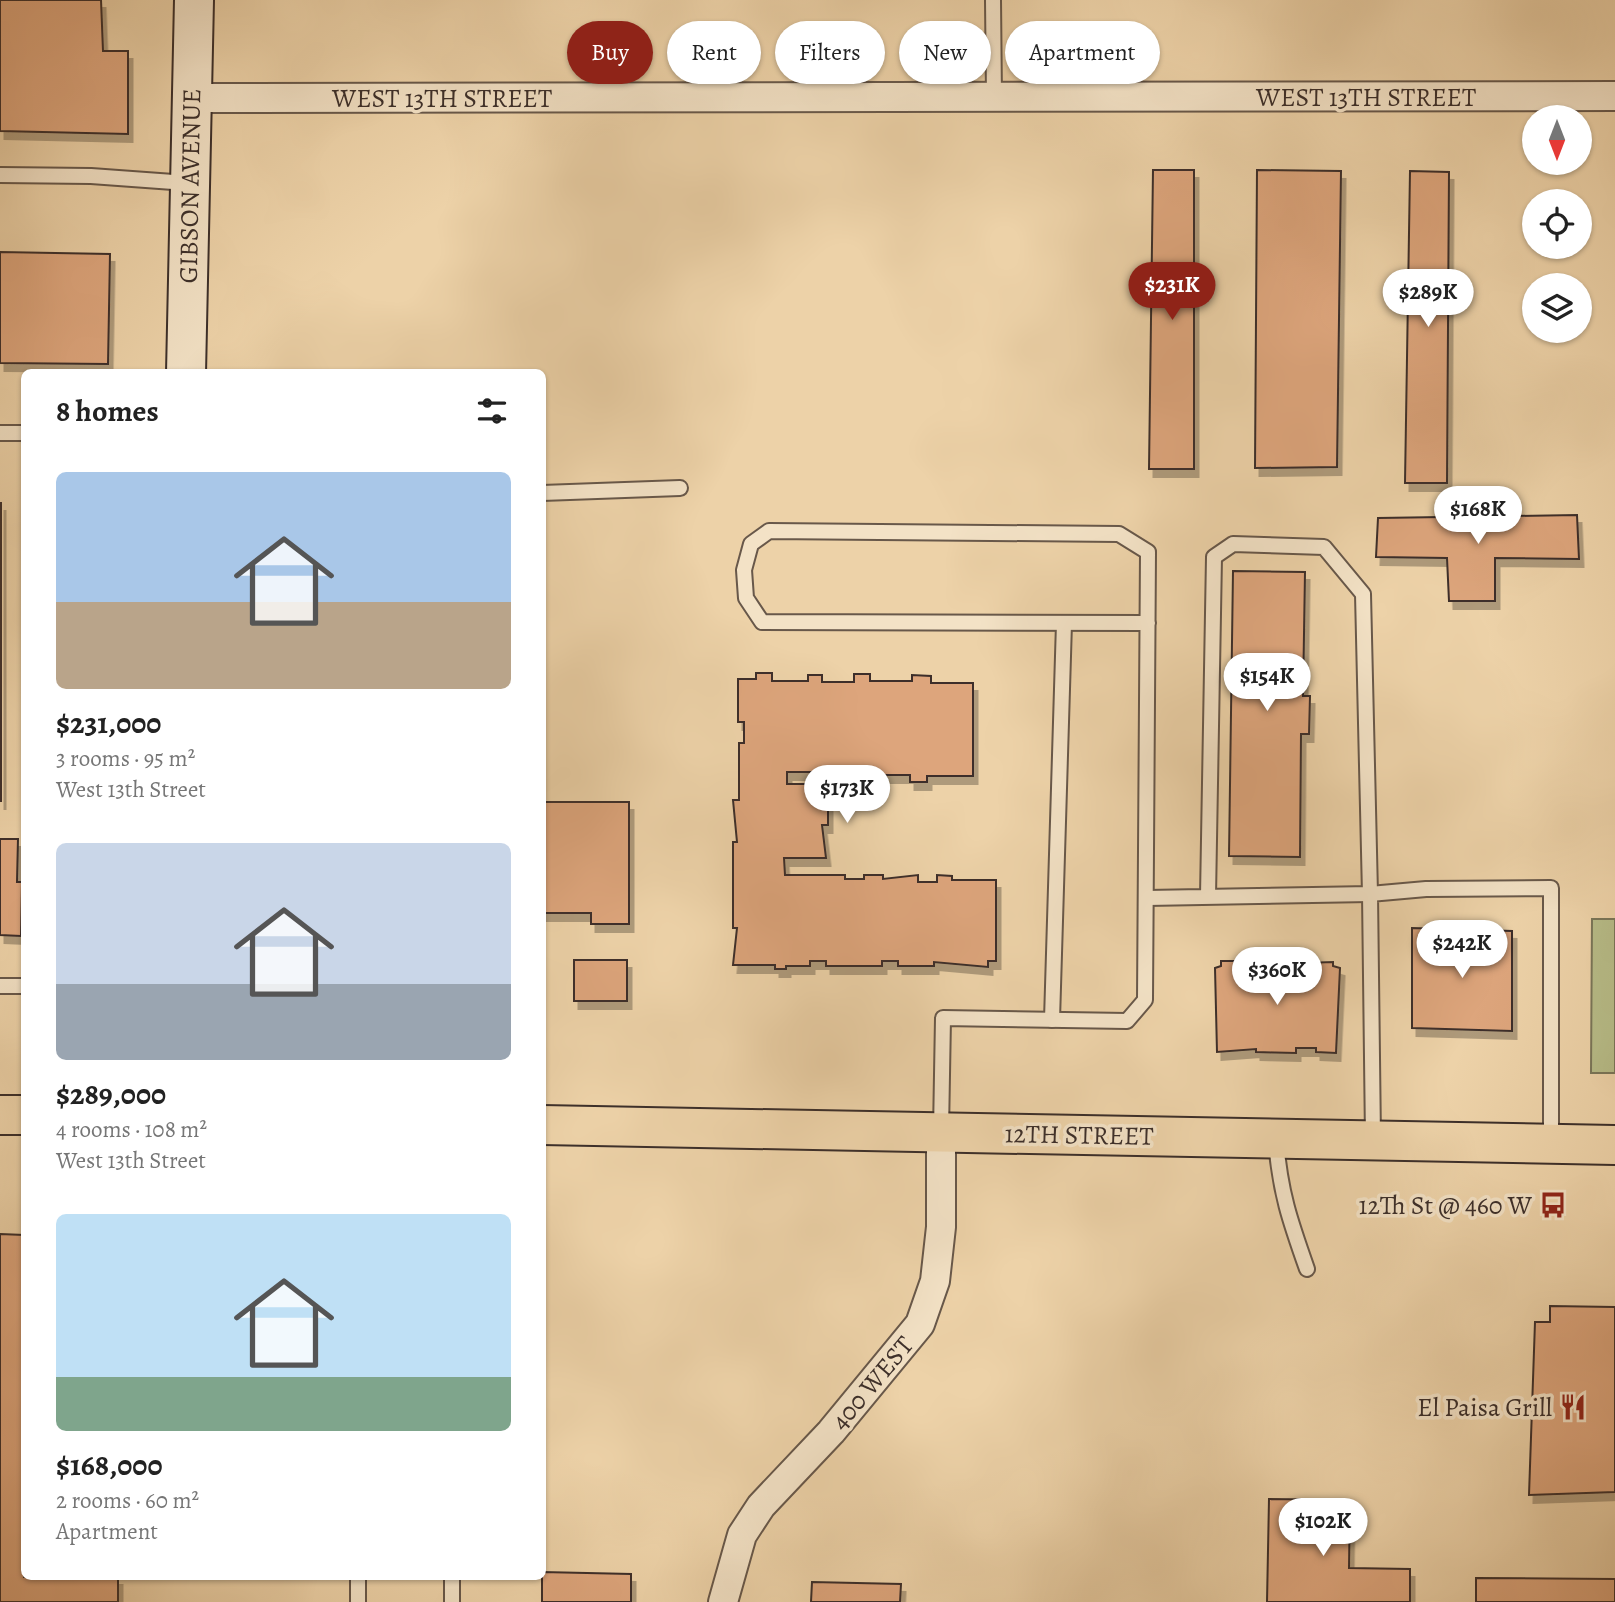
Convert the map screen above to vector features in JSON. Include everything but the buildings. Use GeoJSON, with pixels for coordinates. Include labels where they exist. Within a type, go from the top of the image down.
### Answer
{"type":"FeatureCollection","features":[{"type":"Feature","properties":{"kind":"main road"},"geometry":{"type":"LineString","coordinates":[[0,1115],[21,1115]]}},
{"type":"Feature","properties":{"kind":"main road","name":"12TH STREET"},"geometry":{"type":"LineString","coordinates":[[546,1125],[1615,1145]]}},
{"type":"Feature","properties":{"kind":"street","name":"GIBSON AVENUE"},"geometry":{"type":"LineString","coordinates":[[186,369],[194,0]]}},
{"type":"Feature","properties":{"kind":"street","name":"WEST 13TH STREET"},"geometry":{"type":"LineString","coordinates":[[192,98],[1615,96]]}},
{"type":"Feature","properties":{"kind":"street","name":"400 WEST"},"geometry":{"type":"LineString","coordinates":[[723,1602],[742,1535],[761,1506],[831,1432],[920,1324],[935,1281],[941,1227],[941,1132]]}},
{"type":"Feature","properties":{"kind":"lane"},"geometry":{"type":"LineString","coordinates":[[993,0],[994,97]]}},
{"type":"Feature","properties":{"kind":"lane"},"geometry":{"type":"LineString","coordinates":[[0,175],[91,176],[191,183]]}},
{"type":"Feature","properties":{"kind":"lane"},"geometry":{"type":"LineString","coordinates":[[0,433],[21,433]]}},
{"type":"Feature","properties":{"kind":"lane"},"geometry":{"type":"LineString","coordinates":[[546,494],[680,488]]}},
{"type":"Feature","properties":{"kind":"lane"},"geometry":{"type":"LineString","coordinates":[[941,1132],[943,1018],[1127,1021],[1145,1000],[1147,898],[1148,623],[1148,552],[1119,534],[769,531],[751,544],[744,570],[746,598],[762,622],[1148,623]]}},
{"type":"Feature","properties":{"kind":"lane"},"geometry":{"type":"LineString","coordinates":[[1208,897],[1214,557],[1233,544],[1324,547],[1363,594],[1373,1141]]}},
{"type":"Feature","properties":{"kind":"lane"},"geometry":{"type":"LineString","coordinates":[[1052,1020],[1065,623]]}},
{"type":"Feature","properties":{"kind":"lane"},"geometry":{"type":"LineString","coordinates":[[1147,898],[1550,888],[1551,1144]]}},
{"type":"Feature","properties":{"kind":"lane"},"geometry":{"type":"LineString","coordinates":[[0,985],[21,986]]}},
{"type":"Feature","properties":{"kind":"lane"},"geometry":{"type":"LineString","coordinates":[[1276,1139],[1284,1203],[1307,1269]]}},
{"type":"Feature","properties":{"kind":"lane"},"geometry":{"type":"LineString","coordinates":[[358,1580],[358,1602]]}},
{"type":"Feature","properties":{"kind":"lane"},"geometry":{"type":"LineString","coordinates":[[452,1580],[452,1602]]}},
{"type":"Feature","properties":{"kind":"green space"},"geometry":{"type":"Polygon","coordinates":[[[1592,919],[1615,919],[1615,1073],[1591,1073],[1592,919]]]}},
{"type":"Feature","properties":{"kind":"place","name":"12Th St @ 460 W"},"geometry":{"type":"Point","coordinates":[1553,1205]}},
{"type":"Feature","properties":{"kind":"place","name":"El Paisa Grill"},"geometry":{"type":"Point","coordinates":[1573,1407]}}]}
